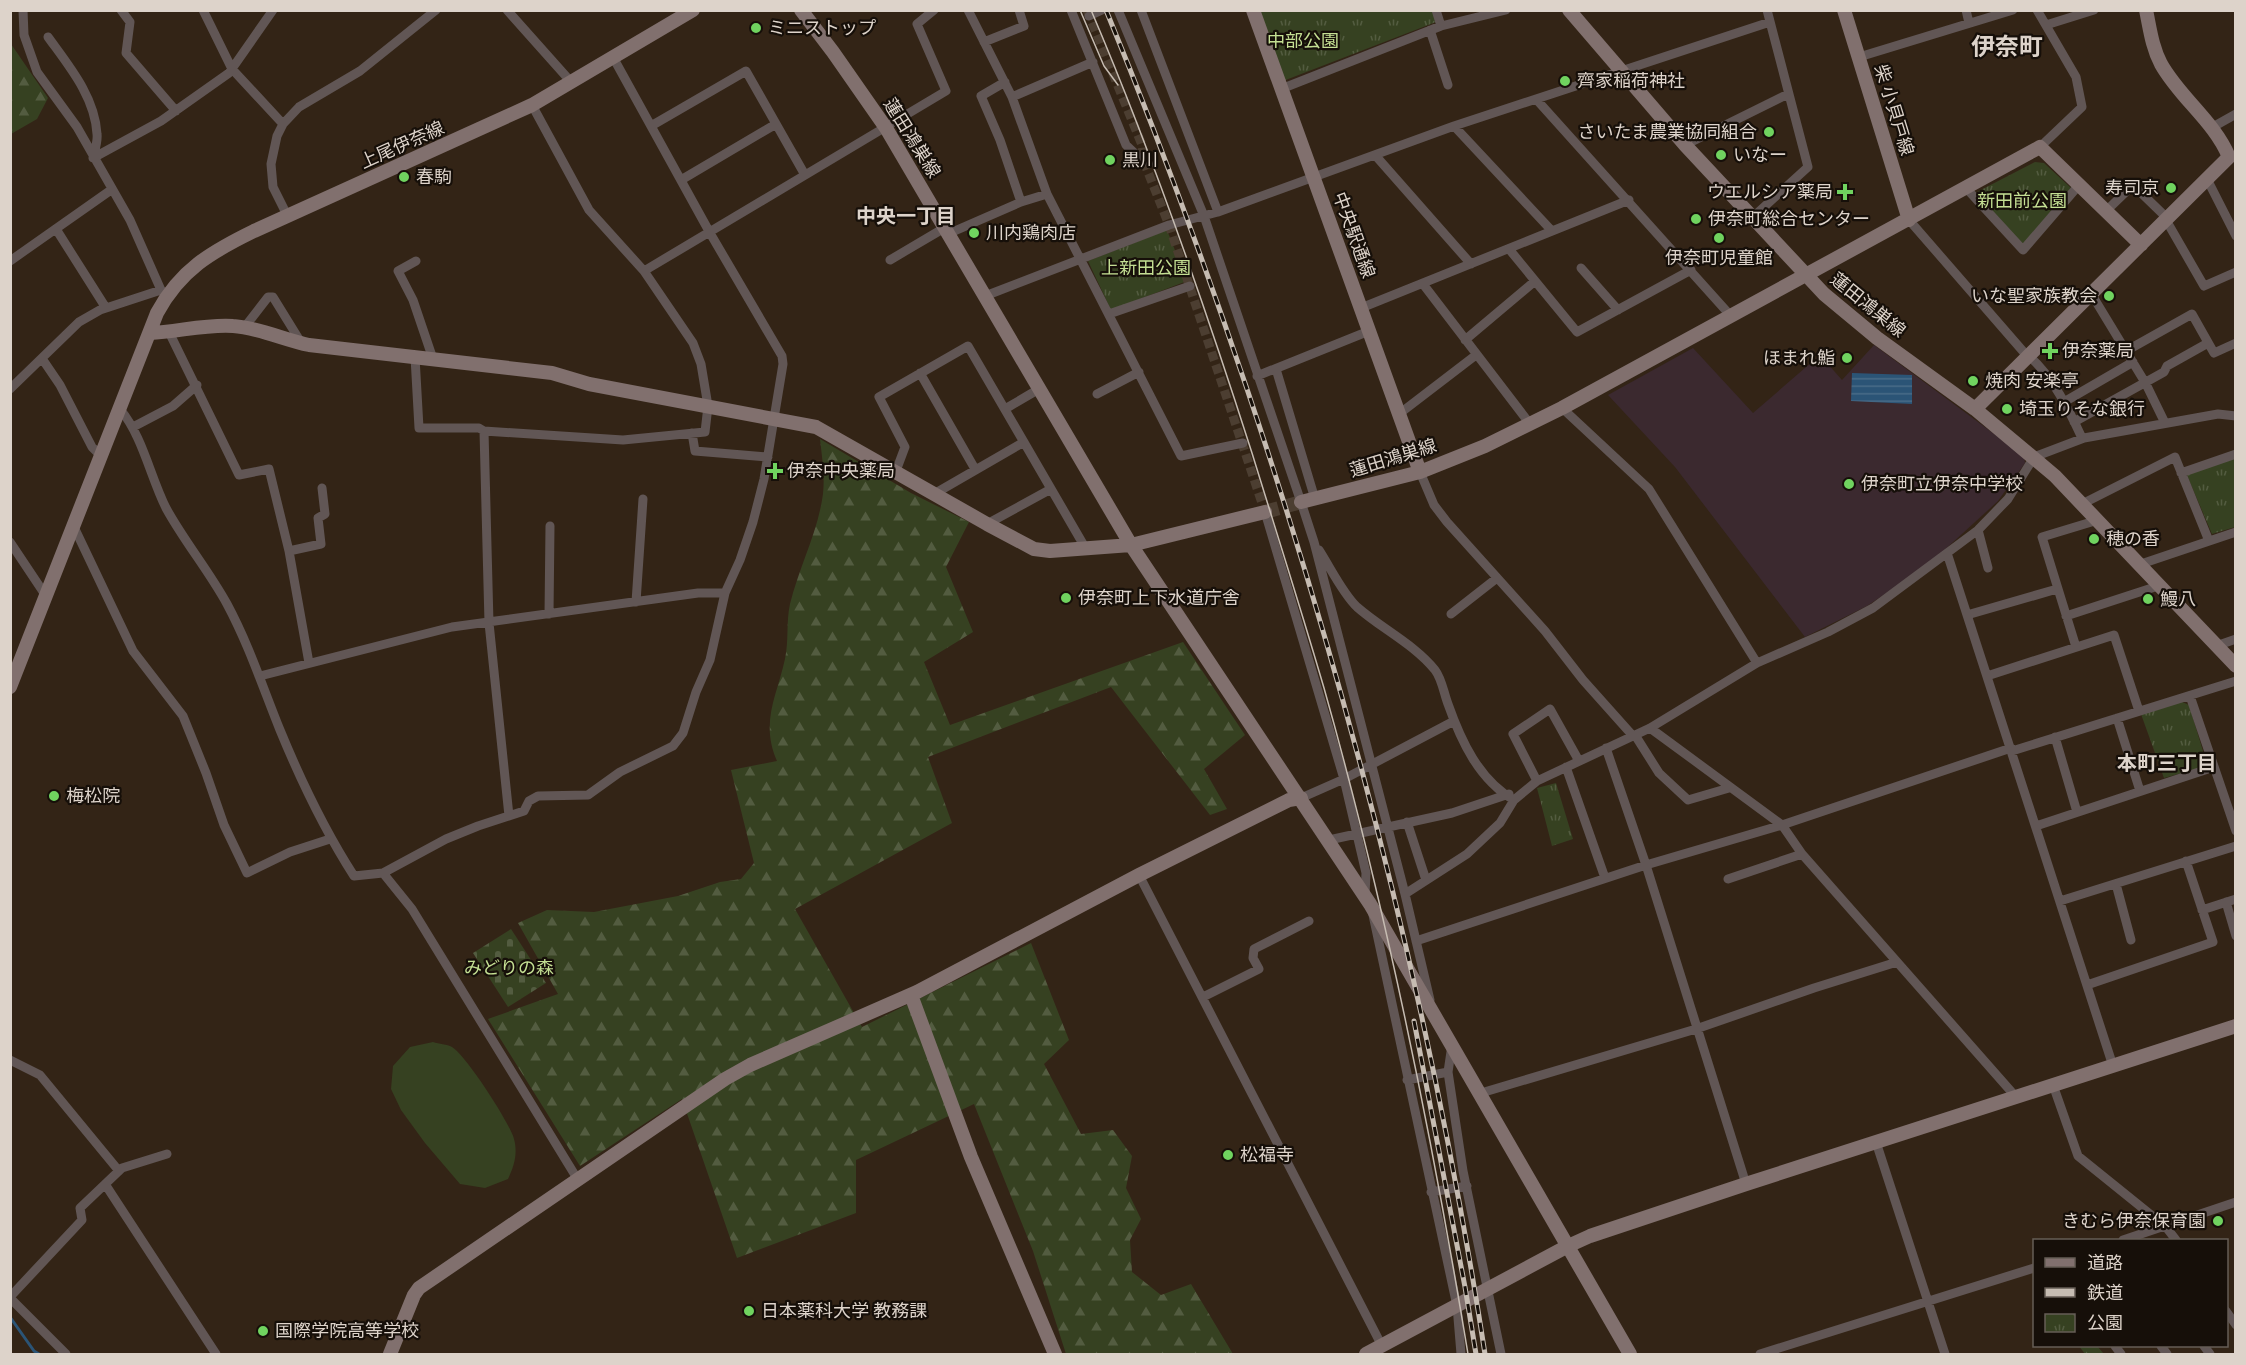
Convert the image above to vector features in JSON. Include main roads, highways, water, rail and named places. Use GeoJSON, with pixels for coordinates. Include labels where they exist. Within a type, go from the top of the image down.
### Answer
{"type":"FeatureCollection","features":[{"type":"Feature","properties":{"kind":"water"},"geometry":{"type":"Polygon","coordinates":[[[1852,373],[1912,375],[1912,404],[1851,401],[1852,373]]]}},
{"type":"Feature","properties":{"kind":"waterway"},"geometry":{"type":"LineString","coordinates":[[10,1317],[34,1351],[39,1354]]}},
{"type":"Feature","properties":{"kind":"tunnel"},"geometry":{"type":"LineString","coordinates":[[1087,10],[1142,145],[1144,162],[1169,225],[1265,512]]}},
{"type":"Feature","properties":{"kind":"tunnel"},"geometry":{"type":"LineString","coordinates":[[1265,512],[1301,502]]}},
{"type":"Feature","properties":{"kind":"tram line"},"geometry":{"type":"LineString","coordinates":[[1080,10],[1104,66],[1118,85]]}},
{"type":"Feature","properties":{"kind":"tram line"},"geometry":{"type":"LineString","coordinates":[[1091,10],[1136,119],[1196,285],[1252,453],[1324,688],[1367,853],[1405,1019],[1439,1186],[1468,1354]]}},
{"type":"Feature","properties":{"kind":"railway"},"geometry":{"type":"LineString","coordinates":[[1106,10],[1179,197],[1246,386],[1285,505],[1355,744],[1415,986],[1441,1108],[1485,1354]]}},
{"type":"Feature","properties":{"kind":"railway"},"geometry":{"type":"LineString","coordinates":[[1414,1021],[1476,1354]]}},
{"type":"Feature","properties":{"kind":"place","name":"ミニストップ"},"geometry":{"type":"Point","coordinates":[756,28]}},
{"type":"Feature","properties":{"kind":"place","name":"齊家稲荷神社"},"geometry":{"type":"Point","coordinates":[1565,81]}},
{"type":"Feature","properties":{"kind":"place","name":"さいたま農業協同組合"},"geometry":{"type":"Point","coordinates":[1769,132]}},
{"type":"Feature","properties":{"kind":"place","name":"いなー"},"geometry":{"type":"Point","coordinates":[1721,155]}},
{"type":"Feature","properties":{"kind":"place","name":"黒川"},"geometry":{"type":"Point","coordinates":[1110,160]}},
{"type":"Feature","properties":{"kind":"place","name":"春駒"},"geometry":{"type":"Point","coordinates":[404,177]}},
{"type":"Feature","properties":{"kind":"place","name":"寿司京"},"geometry":{"type":"Point","coordinates":[2171,188]}},
{"type":"Feature","properties":{"kind":"place","name":"ウエルシア薬局"},"geometry":{"type":"Point","coordinates":[1845,192]}},
{"type":"Feature","properties":{"kind":"place","name":"伊奈町総合センター"},"geometry":{"type":"Point","coordinates":[1696,219]}},
{"type":"Feature","properties":{"kind":"place","name":"川内鶏肉店"},"geometry":{"type":"Point","coordinates":[974,233]}},
{"type":"Feature","properties":{"kind":"place","name":"伊奈町児童館"},"geometry":{"type":"Point","coordinates":[1719,238]}},
{"type":"Feature","properties":{"kind":"place","name":"いな聖家族教会"},"geometry":{"type":"Point","coordinates":[2109,296]}},
{"type":"Feature","properties":{"kind":"place","name":"伊奈薬局"},"geometry":{"type":"Point","coordinates":[2050,351]}},
{"type":"Feature","properties":{"kind":"place","name":"ほまれ鮨"},"geometry":{"type":"Point","coordinates":[1847,358]}},
{"type":"Feature","properties":{"kind":"place","name":"焼肉 安楽亭"},"geometry":{"type":"Point","coordinates":[1973,381]}},
{"type":"Feature","properties":{"kind":"place","name":"埼玉りそな銀行"},"geometry":{"type":"Point","coordinates":[2007,409]}},
{"type":"Feature","properties":{"kind":"place","name":"伊奈中央薬局"},"geometry":{"type":"Point","coordinates":[775,471]}},
{"type":"Feature","properties":{"kind":"place","name":"伊奈町立伊奈中学校"},"geometry":{"type":"Point","coordinates":[1849,484]}},
{"type":"Feature","properties":{"kind":"place","name":"穂の香"},"geometry":{"type":"Point","coordinates":[2094,539]}},
{"type":"Feature","properties":{"kind":"place","name":"伊奈町上下水道庁舎"},"geometry":{"type":"Point","coordinates":[1066,598]}},
{"type":"Feature","properties":{"kind":"place","name":"鰻八"},"geometry":{"type":"Point","coordinates":[2148,599]}},
{"type":"Feature","properties":{"kind":"place","name":"梅松院"},"geometry":{"type":"Point","coordinates":[54,796]}},
{"type":"Feature","properties":{"kind":"place","name":"松福寺"},"geometry":{"type":"Point","coordinates":[1228,1155]}},
{"type":"Feature","properties":{"kind":"place","name":"きむら伊奈保育園"},"geometry":{"type":"Point","coordinates":[2218,1221]}},
{"type":"Feature","properties":{"kind":"place","name":"日本薬科大学 教務課"},"geometry":{"type":"Point","coordinates":[749,1311]}},
{"type":"Feature","properties":{"kind":"place","name":"国際学院高等学校"},"geometry":{"type":"Point","coordinates":[263,1331]}},
{"type":"Feature","properties":{"kind":"district","name":"伊奈町"},"geometry":{"type":"Point","coordinates":[2007,47]}},
{"type":"Feature","properties":{"kind":"district","name":"中央一丁目"},"geometry":{"type":"Point","coordinates":[906,216]}},
{"type":"Feature","properties":{"kind":"district","name":"本町三丁目"},"geometry":{"type":"Point","coordinates":[2167,763]}},
{"type":"Feature","properties":{"kind":"park label","name":"中部公園"},"geometry":{"type":"Point","coordinates":[1303,41]}},
{"type":"Feature","properties":{"kind":"park label","name":"新田前公園"},"geometry":{"type":"Point","coordinates":[2022,201]}},
{"type":"Feature","properties":{"kind":"park label","name":"上新田公園"},"geometry":{"type":"Point","coordinates":[1146,268]}},
{"type":"Feature","properties":{"kind":"park label","name":"みどりの森"},"geometry":{"type":"Point","coordinates":[509,968]}}]}
